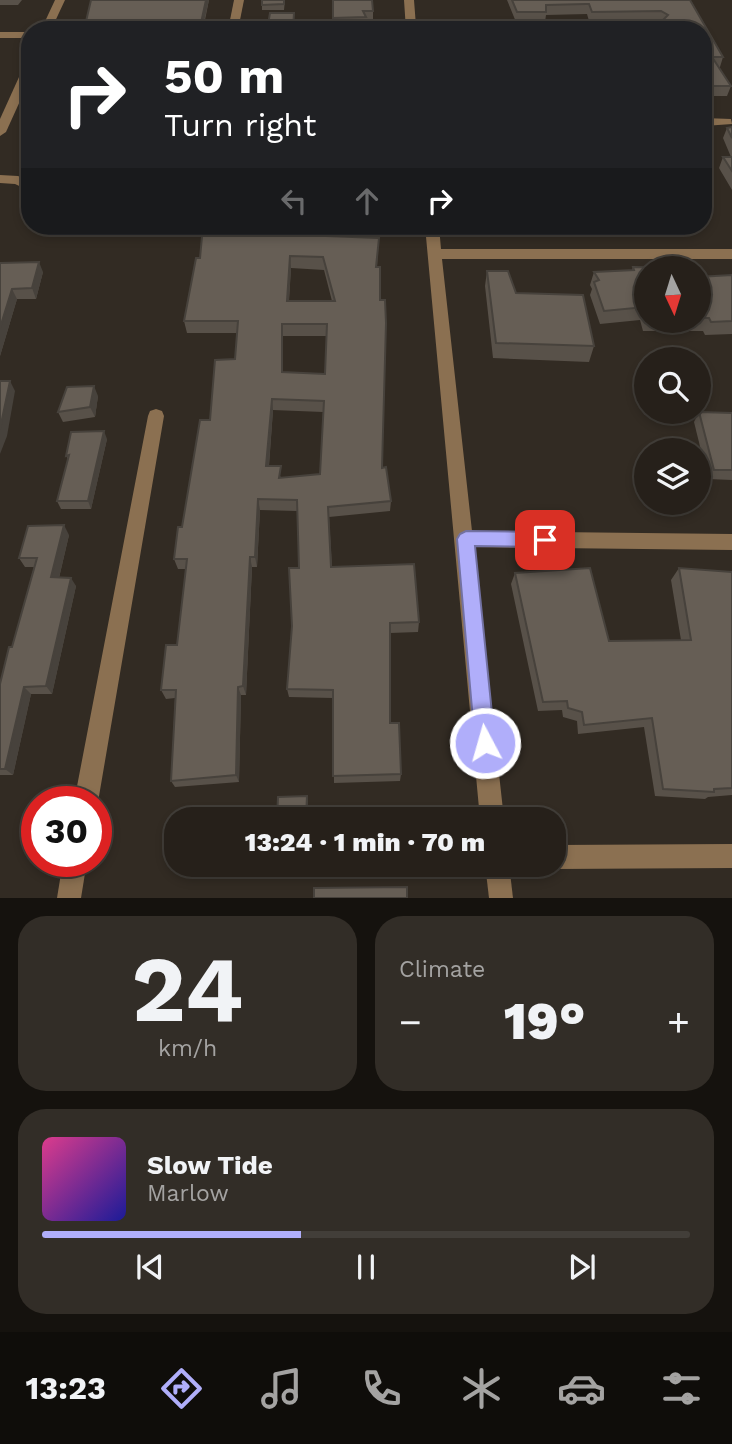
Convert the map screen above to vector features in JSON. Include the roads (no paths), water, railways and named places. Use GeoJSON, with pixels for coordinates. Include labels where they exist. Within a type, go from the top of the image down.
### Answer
{"type":"FeatureCollection","features":[{"type":"Feature","properties":{"kind":"street"},"geometry":{"type":"LineString","coordinates":[[50,21],[60,0]]}},
{"type":"Feature","properties":{"kind":"street"},"geometry":{"type":"LineString","coordinates":[[235,21],[239,0]]}},
{"type":"Feature","properties":{"kind":"street"},"geometry":{"type":"LineString","coordinates":[[409,0],[410,21]]}},
{"type":"Feature","properties":{"kind":"street"},"geometry":{"type":"LineString","coordinates":[[0,35],[21,35]]}},
{"type":"Feature","properties":{"kind":"street"},"geometry":{"type":"LineString","coordinates":[[0,132],[21,86]]}},
{"type":"Feature","properties":{"kind":"street"},"geometry":{"type":"LineString","coordinates":[[712,122],[727,122]]}},
{"type":"Feature","properties":{"kind":"street"},"geometry":{"type":"LineString","coordinates":[[0,179],[21,182]]}},
{"type":"Feature","properties":{"kind":"street"},"geometry":{"type":"LineString","coordinates":[[433,235],[466,539],[491,807]]}},
{"type":"Feature","properties":{"kind":"street"},"geometry":{"type":"LineString","coordinates":[[435,254],[732,254]]}},
{"type":"Feature","properties":{"kind":"street"},"geometry":{"type":"LineString","coordinates":[[89,786],[156,416]]}},
{"type":"Feature","properties":{"kind":"street"},"geometry":{"type":"LineString","coordinates":[[466,539],[732,542]]}},
{"type":"Feature","properties":{"kind":"street"},"geometry":{"type":"LineString","coordinates":[[566,857],[732,856]]}},
{"type":"Feature","properties":{"kind":"street"},"geometry":{"type":"LineString","coordinates":[[69,898],[72,877]]}},
{"type":"Feature","properties":{"kind":"street"},"geometry":{"type":"LineString","coordinates":[[499,877],[501,898]]}}]}
